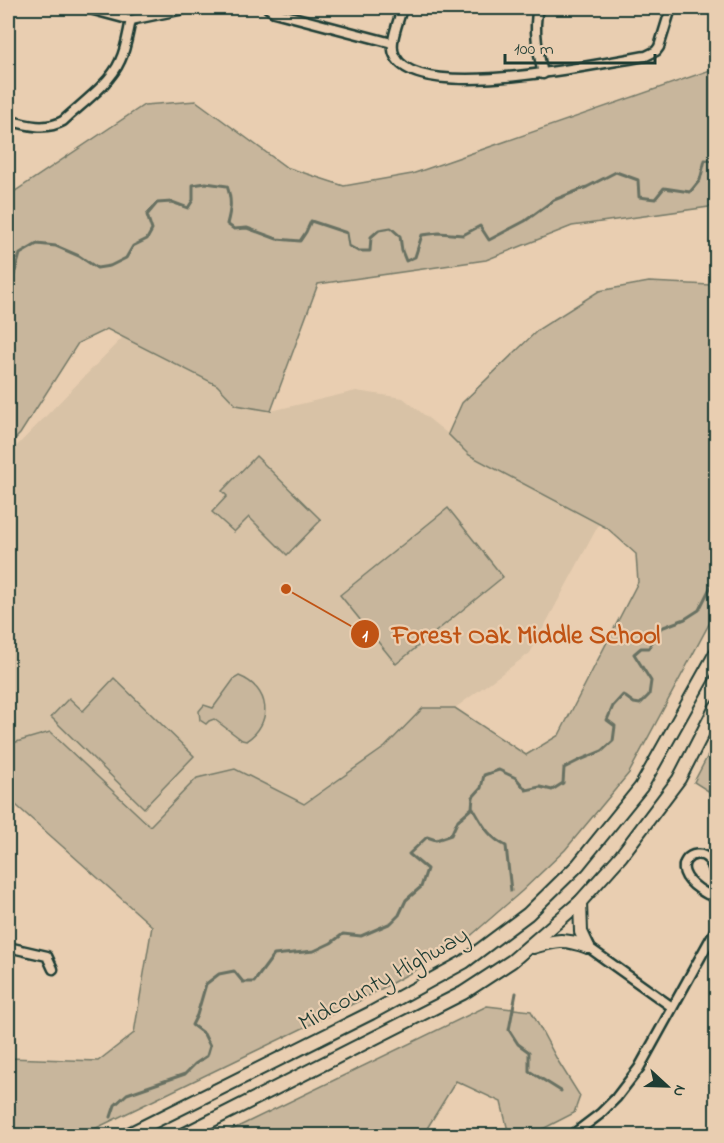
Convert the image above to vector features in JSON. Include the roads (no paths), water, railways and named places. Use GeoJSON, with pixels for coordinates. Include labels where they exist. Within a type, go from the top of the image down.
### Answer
{"type":"FeatureCollection","features":[{"type":"Feature","properties":{"kind":"main road","name":"Midcounty Highway"},"geometry":{"type":"LineString","coordinates":[[125,1136],[371,1013],[464,962],[528,914],[578,866],[641,787],[717,653]]}},
{"type":"Feature","properties":{"kind":"main road","name":"Midcounty Highway"},"geometry":{"type":"LineString","coordinates":[[181,1136],[463,993],[513,961],[580,902],[621,856],[679,779],[717,707]]}},
{"type":"Feature","properties":{"kind":"main road"},"geometry":{"type":"LineString","coordinates":[[580,902],[581,932],[588,947]]}},
{"type":"Feature","properties":{"kind":"main road"},"geometry":{"type":"LineString","coordinates":[[528,948],[556,940],[570,941],[588,947]]}},
{"type":"Feature","properties":{"kind":"street"},"geometry":{"type":"LineString","coordinates":[[86,8],[131,20],[169,10],[189,8]]}},
{"type":"Feature","properties":{"kind":"street"},"geometry":{"type":"LineString","coordinates":[[267,8],[274,12],[393,43]]}},
{"type":"Feature","properties":{"kind":"street"},"geometry":{"type":"LineString","coordinates":[[402,8],[393,43],[393,51],[401,66],[435,78],[459,80],[543,74],[652,54],[661,41],[671,8]]}},
{"type":"Feature","properties":{"kind":"street"},"geometry":{"type":"LineString","coordinates":[[538,8],[537,41],[543,74]]}},
{"type":"Feature","properties":{"kind":"street"},"geometry":{"type":"LineString","coordinates":[[8,120],[38,126],[57,125],[63,121],[108,80],[117,68],[122,58],[131,20]]}},
{"type":"Feature","properties":{"kind":"street"},"geometry":{"type":"LineString","coordinates":[[717,876],[707,858],[695,855],[685,861],[683,868],[687,879],[708,895],[717,896]]}},
{"type":"Feature","properties":{"kind":"street"},"geometry":{"type":"LineString","coordinates":[[571,1136],[600,1114],[627,1085],[639,1068],[717,929]]}},
{"type":"Feature","properties":{"kind":"street"},"geometry":{"type":"LineString","coordinates":[[8,947],[48,956],[53,969]]}},
{"type":"Feature","properties":{"kind":"street"},"geometry":{"type":"LineString","coordinates":[[588,947],[672,1007]]}},
{"type":"Feature","properties":{"kind":"waterway"},"geometry":{"type":"LineString","coordinates":[[8,278],[14,275],[20,254],[37,244],[56,246],[79,256],[97,268],[110,266],[126,258],[133,246],[147,239],[152,230],[147,215],[157,203],[172,202],[188,208],[193,200],[193,185],[206,183],[227,186],[230,196],[227,224],[234,229],[247,228],[277,239],[300,241],[311,221],[347,233],[349,246],[358,251],[370,251],[371,237],[379,230],[391,228],[400,236],[406,261],[415,257],[422,235],[439,233],[463,235],[480,226],[489,240],[525,221],[554,200],[616,172],[638,180],[639,197],[655,199],[664,188],[690,192],[700,180],[705,160],[716,161]]}},
{"type":"Feature","properties":{"kind":"waterway"},"geometry":{"type":"LineString","coordinates":[[716,550],[712,553],[716,567]]}},
{"type":"Feature","properties":{"kind":"waterway"},"geometry":{"type":"LineString","coordinates":[[111,1117],[115,1105],[127,1094],[185,1074],[207,1056],[210,1046],[204,1034],[192,1025],[206,984],[219,974],[234,971],[243,982],[254,982],[274,955],[314,951],[343,934],[361,936],[391,923],[399,915],[406,900],[421,887],[427,869],[409,854],[427,837],[436,840],[451,835],[458,820],[472,808],[473,797],[481,788],[484,775],[499,770],[516,778],[526,790],[540,787],[552,790],[563,783],[564,768],[602,751],[613,741],[615,726],[607,720],[613,706],[623,695],[634,703],[640,704],[649,695],[651,681],[634,654],[641,648],[649,648],[661,628],[685,619],[699,610],[716,576]]}},
{"type":"Feature","properties":{"kind":"waterway"},"geometry":{"type":"LineString","coordinates":[[473,808],[490,835],[506,846],[511,891]]}},
{"type":"Feature","properties":{"kind":"waterway"},"geometry":{"type":"LineString","coordinates":[[516,993],[509,1030],[518,1044],[529,1052],[529,1071],[561,1091]]}},
{"type":"Feature","properties":{"kind":"place","name":"Forest Oak Middle School"},"geometry":{"type":"Point","coordinates":[286,589]}}]}
